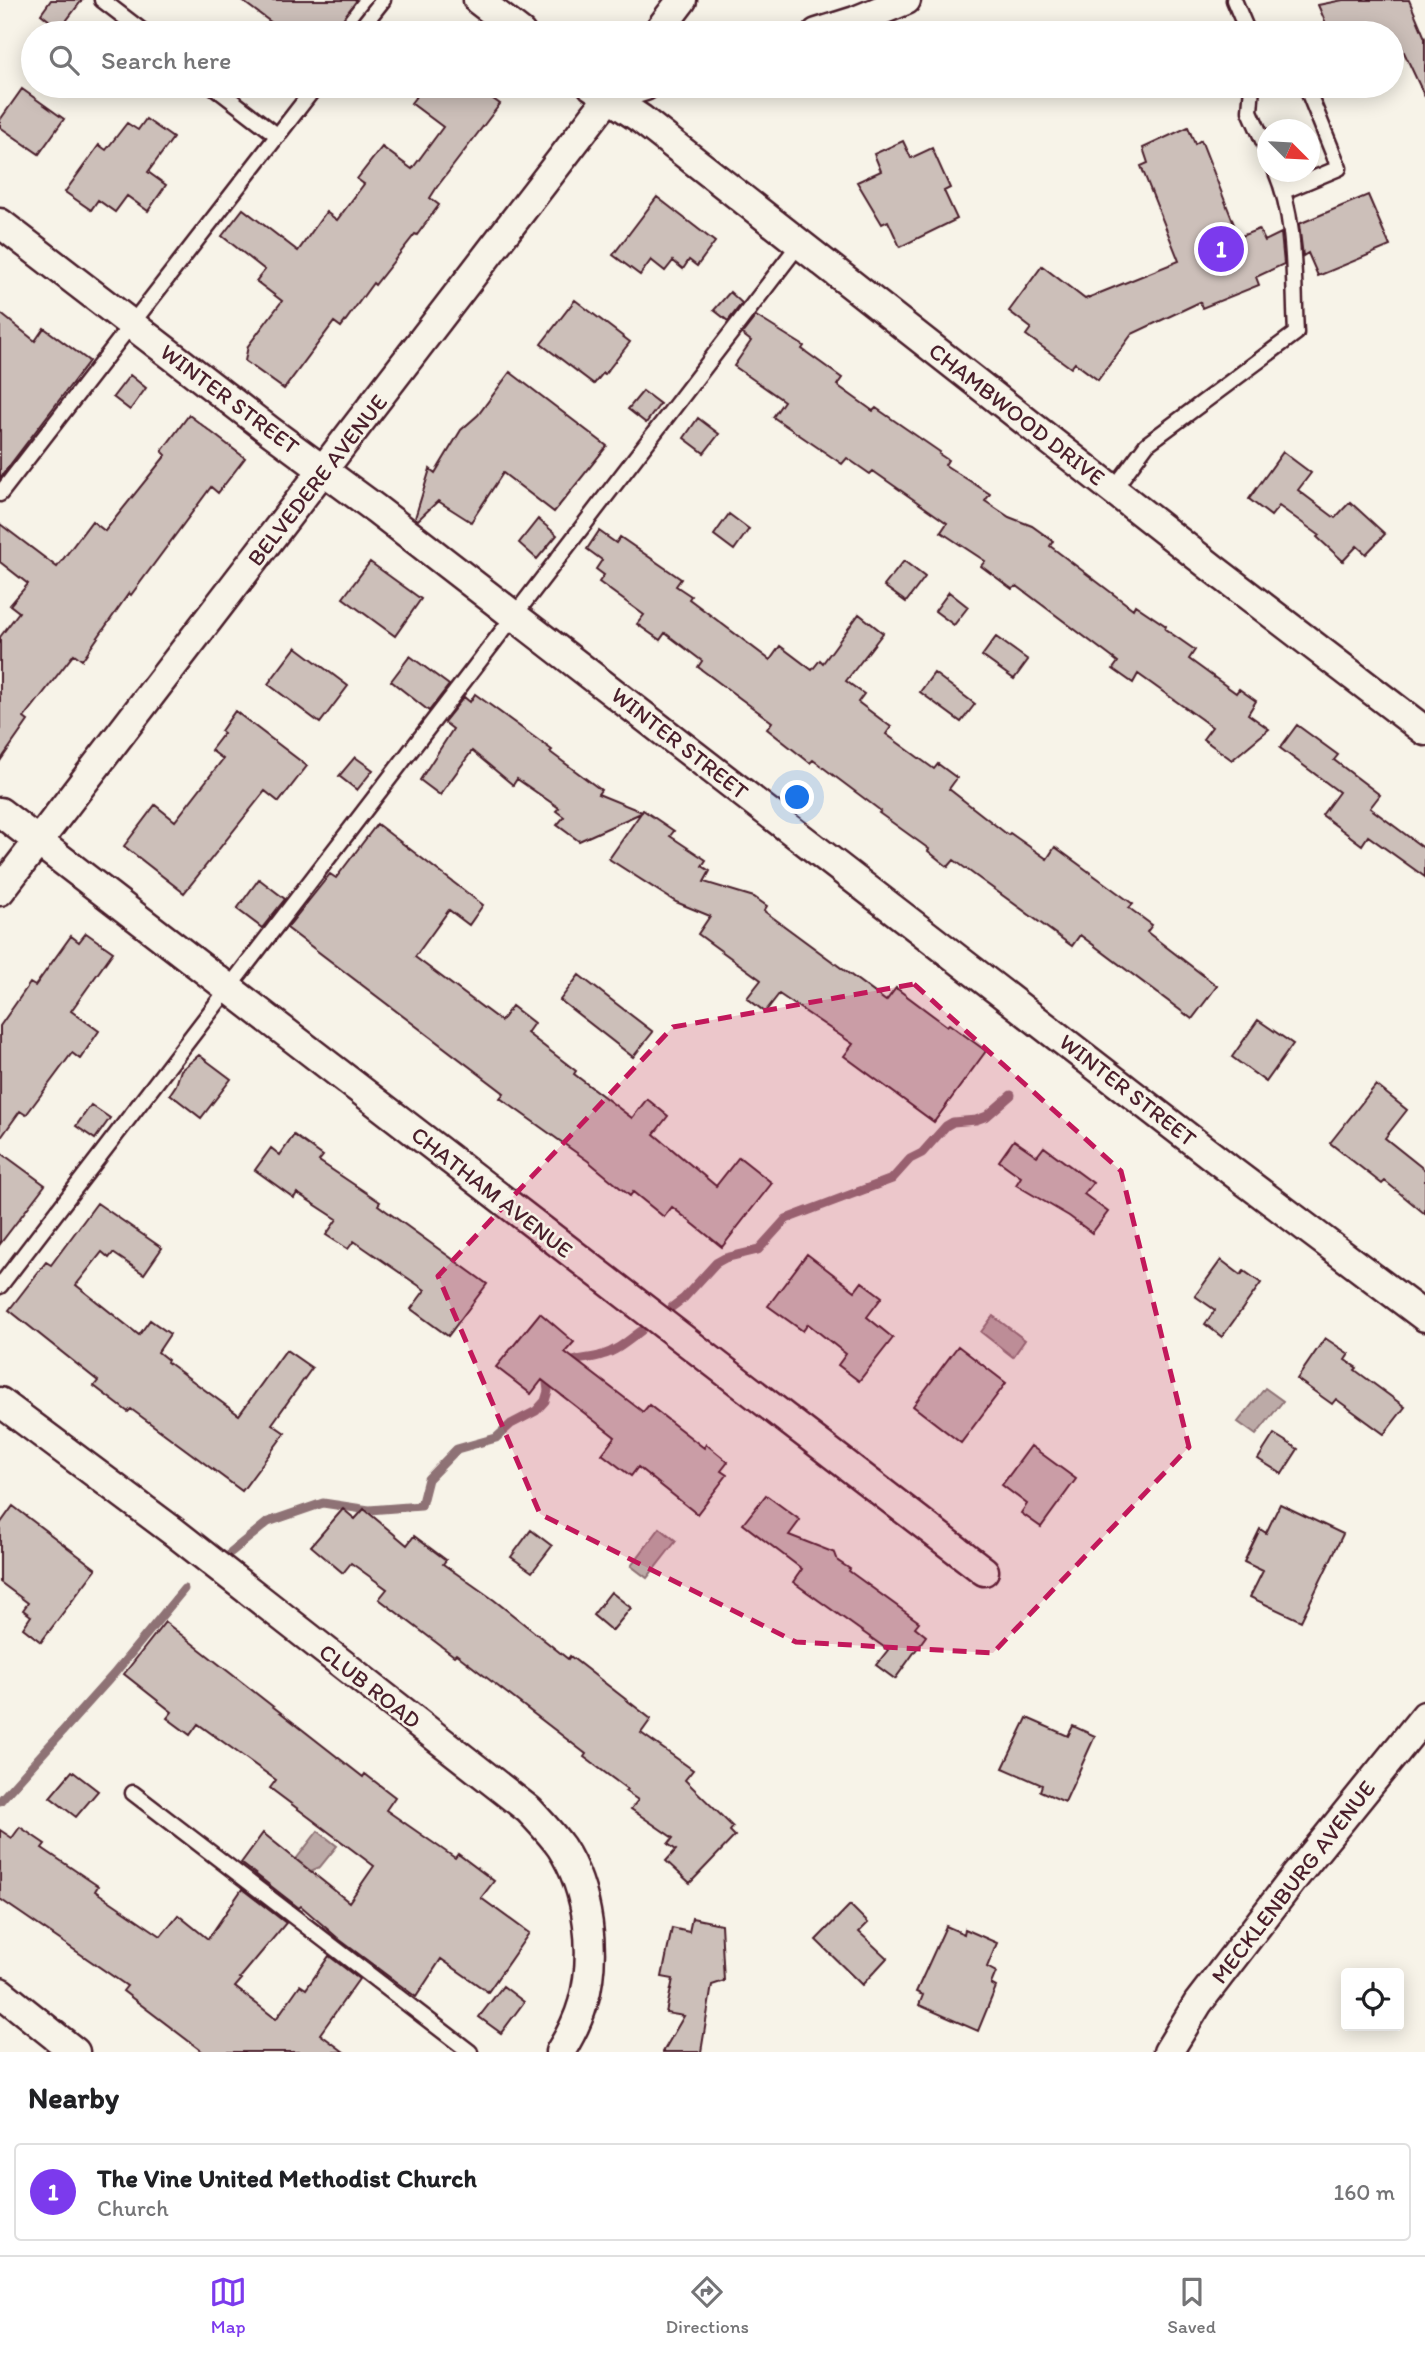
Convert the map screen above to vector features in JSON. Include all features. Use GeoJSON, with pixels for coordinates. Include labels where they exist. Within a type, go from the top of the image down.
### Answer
{"type":"FeatureCollection","features":[{"type":"Feature","properties":{"kind":"street"},"geometry":{"type":"LineString","coordinates":[[478,0],[505,21]]}},
{"type":"Feature","properties":{"kind":"street"},"geometry":{"type":"LineString","coordinates":[[666,21],[682,0]]}},
{"type":"Feature","properties":{"kind":"street"},"geometry":{"type":"LineString","coordinates":[[857,21],[905,0]]}},
{"type":"Feature","properties":{"kind":"street","name":"BELVEDERE AVENUE"},"geometry":{"type":"LineString","coordinates":[[0,891],[325,471],[599,98]]}},
{"type":"Feature","properties":{"kind":"street","name":"CHAMBWOOD DRIVE"},"geometry":{"type":"LineString","coordinates":[[616,98],[1113,490],[1425,731]]}},
{"type":"Feature","properties":{"kind":"street","name":"WINTER STREET"},"geometry":{"type":"LineString","coordinates":[[0,223],[1425,1317]]}},
{"type":"Feature","properties":{"kind":"street","name":"CHATHAM AVENUE"},"geometry":{"type":"LineString","coordinates":[[0,812],[984,1571]]}},
{"type":"Feature","properties":{"kind":"street","name":"CLUB ROAD"},"geometry":{"type":"LineString","coordinates":[[0,1402],[168,1527],[529,1810],[548,1829],[572,1868],[581,1894],[589,1935],[589,1968],[583,2002],[572,2031],[560,2052]]}},
{"type":"Feature","properties":{"kind":"street","name":"MECKLENBURG AVENUE"},"geometry":{"type":"LineString","coordinates":[[1168,2052],[1198,2003],[1294,1878],[1425,1716]]}},
{"type":"Feature","properties":{"kind":"street"},"geometry":{"type":"LineString","coordinates":[[0,1992],[75,2052]]}},
{"type":"Feature","properties":{"kind":"lane"},"geometry":{"type":"LineString","coordinates":[[102,0],[129,21]]}},
{"type":"Feature","properties":{"kind":"lane"},"geometry":{"type":"LineString","coordinates":[[366,21],[383,0]]}},
{"type":"Feature","properties":{"kind":"lane"},"geometry":{"type":"LineString","coordinates":[[1234,0],[1243,21]]}},
{"type":"Feature","properties":{"kind":"lane"},"geometry":{"type":"LineString","coordinates":[[229,98],[278,136]]}},
{"type":"Feature","properties":{"kind":"lane"},"geometry":{"type":"LineString","coordinates":[[0,494],[307,98]]}},
{"type":"Feature","properties":{"kind":"lane"},"geometry":{"type":"LineString","coordinates":[[1251,98],[1250,111],[1257,127]]}},
{"type":"Feature","properties":{"kind":"lane"},"geometry":{"type":"LineString","coordinates":[[1284,191],[1339,168],[1311,98]]}},
{"type":"Feature","properties":{"kind":"lane"},"geometry":{"type":"LineString","coordinates":[[1113,490],[1147,444],[1296,333],[1290,222],[1280,182]]}},
{"type":"Feature","properties":{"kind":"lane"},"geometry":{"type":"LineString","coordinates":[[0,1286],[800,243]]}},
{"type":"Feature","properties":{"kind":"lane"},"geometry":{"type":"LineString","coordinates":[[133,1793],[470,2052]]}},
{"type":"Feature","properties":{"kind":"highlighted area"},"geometry":{"type":"Polygon","coordinates":[[[914,984],[1121,1171],[1189,1447],[993,1653],[796,1642],[540,1514],[438,1276],[673,1027],[914,984]]]}},
{"type":"Feature","properties":{"kind":"shaded area"},"geometry":{"type":"Polygon","coordinates":[[[993,1316],[1025,1340],[1013,1357],[981,1332],[993,1316]]]}},
{"type":"Feature","properties":{"kind":"shaded area"},"geometry":{"type":"Polygon","coordinates":[[[1265,1388],[1283,1401],[1256,1435],[1238,1422],[1265,1388]]]}},
{"type":"Feature","properties":{"kind":"shaded area"},"geometry":{"type":"Polygon","coordinates":[[[660,1528],[676,1541],[647,1578],[631,1566],[660,1528]]]}},
{"type":"Feature","properties":{"kind":"shaded area"},"geometry":{"type":"Polygon","coordinates":[[[318,1831],[337,1846],[320,1867],[306,1873],[293,1863],[318,1831]]]}},
{"type":"Feature","properties":{"kind":"building"},"geometry":{"type":"Polygon","coordinates":[[[51,0],[82,0],[66,21],[50,21],[41,14],[51,0]]]}},
{"type":"Feature","properties":{"kind":"building"},"geometry":{"type":"Polygon","coordinates":[[[241,0],[357,0],[341,21],[269,21],[241,0]]]}},
{"type":"Feature","properties":{"kind":"building"},"geometry":{"type":"Polygon","coordinates":[[[1343,0],[1409,0],[1425,38],[1425,97],[1404,52],[1404,21],[1325,21],[1318,5],[1343,0]]]}},
{"type":"Feature","properties":{"kind":"building"},"geometry":{"type":"Polygon","coordinates":[[[21,90],[21,98],[35,98],[64,119],[39,154],[0,127],[0,120],[21,90]]]}},
{"type":"Feature","properties":{"kind":"building"},"geometry":{"type":"Polygon","coordinates":[[[415,98],[492,98],[500,104],[430,198],[439,205],[417,235],[415,234],[375,285],[373,283],[341,327],[334,322],[284,389],[245,361],[248,346],[282,301],[256,281],[265,270],[222,236],[243,209],[298,251],[326,212],[337,220],[364,184],[357,179],[382,147],[412,169],[443,127],[411,103],[415,98]]]}},
{"type":"Feature","properties":{"kind":"building"},"geometry":{"type":"Polygon","coordinates":[[[146,119],[173,138],[148,172],[166,185],[148,211],[127,196],[115,212],[98,200],[91,210],[65,192],[99,145],[106,150],[127,123],[138,130],[146,119]]]}},
{"type":"Feature","properties":{"kind":"building"},"geometry":{"type":"Polygon","coordinates":[[[1188,127],[1195,144],[1201,140],[1239,237],[1259,229],[1265,241],[1281,233],[1284,264],[1256,277],[1259,285],[1202,308],[1200,302],[1132,334],[1098,380],[1075,363],[1071,368],[1026,335],[1031,328],[1009,311],[1042,266],[1085,299],[1179,261],[1141,166],[1148,163],[1143,148],[1188,127]]]}},
{"type":"Feature","properties":{"kind":"building"},"geometry":{"type":"Polygon","coordinates":[[[903,141],[911,158],[932,148],[950,188],[944,191],[957,219],[900,247],[888,221],[882,224],[857,182],[881,171],[874,154],[903,141]]]}},
{"type":"Feature","properties":{"kind":"building"},"geometry":{"type":"Polygon","coordinates":[[[1368,195],[1390,246],[1318,276],[1308,253],[1303,256],[1299,224],[1368,195]]]}},
{"type":"Feature","properties":{"kind":"building"},"geometry":{"type":"Polygon","coordinates":[[[657,197],[715,242],[697,266],[689,260],[683,269],[673,261],[665,271],[651,260],[640,275],[613,255],[657,197]]]}},
{"type":"Feature","properties":{"kind":"building"},"geometry":{"type":"Polygon","coordinates":[[[730,292],[742,303],[728,321],[714,310],[730,292]]]}},
{"type":"Feature","properties":{"kind":"building"},"geometry":{"type":"Polygon","coordinates":[[[575,300],[630,342],[594,384],[541,344],[575,300]]]}},
{"type":"Feature","properties":{"kind":"building"},"geometry":{"type":"Polygon","coordinates":[[[0,313],[35,341],[44,328],[89,361],[0,478],[0,313]]]}},
{"type":"Feature","properties":{"kind":"building"},"geometry":{"type":"Polygon","coordinates":[[[756,316],[804,346],[802,349],[842,378],[837,385],[873,411],[876,408],[940,452],[939,454],[948,460],[945,465],[990,494],[985,501],[1009,517],[1032,526],[1053,541],[1050,546],[1133,609],[1135,605],[1166,626],[1165,629],[1195,650],[1189,659],[1236,693],[1239,689],[1256,701],[1248,714],[1269,729],[1232,760],[1203,739],[1212,727],[1138,674],[1133,683],[1113,669],[1118,662],[1017,586],[1012,589],[981,566],[985,561],[941,532],[947,523],[873,471],[870,474],[847,458],[842,464],[773,417],[784,401],[734,366],[751,341],[742,334],[756,316]]]}},
{"type":"Feature","properties":{"kind":"building"},"geometry":{"type":"Polygon","coordinates":[[[510,372],[607,446],[554,512],[503,473],[471,522],[438,501],[418,520],[415,518],[430,469],[435,473],[461,430],[478,415],[510,372]]]}},
{"type":"Feature","properties":{"kind":"building"},"geometry":{"type":"Polygon","coordinates":[[[130,375],[146,388],[130,410],[113,397],[130,375]]]}},
{"type":"Feature","properties":{"kind":"building"},"geometry":{"type":"Polygon","coordinates":[[[643,391],[660,404],[646,423],[628,409],[643,391]]]}},
{"type":"Feature","properties":{"kind":"building"},"geometry":{"type":"Polygon","coordinates":[[[189,415],[245,458],[218,493],[211,487],[131,595],[129,593],[82,660],[74,654],[24,718],[28,721],[0,761],[0,637],[19,612],[10,605],[28,584],[0,562],[0,524],[57,567],[92,521],[105,531],[166,455],[162,451],[189,415]]]}},
{"type":"Feature","properties":{"kind":"building"},"geometry":{"type":"Polygon","coordinates":[[[698,418],[719,434],[704,453],[684,438],[698,418]]]}},
{"type":"Feature","properties":{"kind":"building"},"geometry":{"type":"Polygon","coordinates":[[[1283,452],[1311,473],[1298,490],[1335,518],[1350,502],[1385,534],[1366,554],[1357,546],[1343,561],[1317,537],[1319,535],[1279,506],[1271,516],[1249,499],[1283,452]]]}},
{"type":"Feature","properties":{"kind":"building"},"geometry":{"type":"Polygon","coordinates":[[[729,514],[749,529],[734,550],[714,535],[729,514]]]}},
{"type":"Feature","properties":{"kind":"building"},"geometry":{"type":"Polygon","coordinates":[[[538,519],[557,535],[537,559],[519,543],[538,519]]]}},
{"type":"Feature","properties":{"kind":"building"},"geometry":{"type":"Polygon","coordinates":[[[599,531],[616,543],[620,537],[681,579],[676,586],[691,596],[689,599],[770,660],[780,646],[812,670],[820,660],[823,663],[859,614],[883,633],[846,681],[864,694],[858,702],[891,727],[886,734],[934,769],[938,764],[957,778],[949,789],[1008,835],[1010,833],[1047,859],[1055,847],[1133,904],[1129,908],[1152,925],[1147,932],[1217,986],[1192,1019],[1080,935],[1072,946],[954,860],[948,867],[928,851],[929,849],[879,813],[881,811],[813,760],[810,763],[767,729],[772,722],[698,667],[702,661],[665,633],[660,640],[637,624],[644,615],[599,582],[604,575],[596,569],[602,560],[587,549],[599,531]]]}},
{"type":"Feature","properties":{"kind":"building"},"geometry":{"type":"Polygon","coordinates":[[[904,561],[925,577],[906,602],[884,586],[904,561]]]}},
{"type":"Feature","properties":{"kind":"building"},"geometry":{"type":"Polygon","coordinates":[[[370,562],[421,599],[395,636],[343,598],[370,562]]]}},
{"type":"Feature","properties":{"kind":"building"},"geometry":{"type":"Polygon","coordinates":[[[949,592],[968,607],[954,625],[935,611],[949,592]]]}},
{"type":"Feature","properties":{"kind":"building"},"geometry":{"type":"Polygon","coordinates":[[[996,637],[1028,660],[1014,679],[982,656],[996,637]]]}},
{"type":"Feature","properties":{"kind":"building"},"geometry":{"type":"Polygon","coordinates":[[[296,647],[348,686],[320,723],[268,684],[296,647]]]}},
{"type":"Feature","properties":{"kind":"building"},"geometry":{"type":"Polygon","coordinates":[[[410,656],[449,685],[429,711],[391,681],[410,656]]]}},
{"type":"Feature","properties":{"kind":"building"},"geometry":{"type":"Polygon","coordinates":[[[934,673],[975,704],[961,722],[920,692],[934,673]]]}},
{"type":"Feature","properties":{"kind":"building"},"geometry":{"type":"Polygon","coordinates":[[[475,694],[552,750],[550,752],[601,790],[598,794],[642,812],[643,810],[674,831],[670,836],[706,860],[702,866],[710,871],[704,882],[754,897],[767,906],[764,911],[886,1001],[896,988],[986,1051],[934,1122],[844,1056],[853,1044],[779,994],[765,1012],[747,998],[761,980],[698,934],[710,916],[676,902],[609,859],[641,813],[579,841],[557,825],[564,817],[556,811],[559,808],[517,779],[513,785],[472,751],[440,795],[420,780],[453,729],[444,722],[464,697],[470,702],[475,694]]]}},
{"type":"Feature","properties":{"kind":"building"},"geometry":{"type":"Polygon","coordinates":[[[235,711],[307,766],[279,802],[265,791],[184,893],[124,846],[155,805],[175,821],[223,759],[211,750],[224,733],[221,731],[235,711]]]}},
{"type":"Feature","properties":{"kind":"building"},"geometry":{"type":"Polygon","coordinates":[[[1297,725],[1338,755],[1334,760],[1380,795],[1370,808],[1425,849],[1425,877],[1368,836],[1362,845],[1322,815],[1339,792],[1280,748],[1297,725]]]}},
{"type":"Feature","properties":{"kind":"building"},"geometry":{"type":"Polygon","coordinates":[[[355,757],[373,770],[357,790],[339,776],[355,757]]]}},
{"type":"Feature","properties":{"kind":"building"},"geometry":{"type":"Polygon","coordinates":[[[377,824],[483,905],[469,925],[449,910],[415,957],[501,1021],[512,1006],[534,1023],[527,1033],[576,1071],[574,1074],[632,1118],[647,1099],[668,1116],[654,1134],[716,1186],[739,1157],[772,1183],[722,1247],[672,1207],[664,1217],[633,1192],[630,1196],[588,1161],[500,1098],[504,1093],[287,928],[330,874],[336,878],[377,824]]]}},
{"type":"Feature","properties":{"kind":"building"},"geometry":{"type":"Polygon","coordinates":[[[259,879],[285,899],[262,928],[237,909],[259,879]]]}},
{"type":"Feature","properties":{"kind":"building"},"geometry":{"type":"Polygon","coordinates":[[[86,933],[113,952],[71,1011],[99,1031],[80,1059],[72,1053],[26,1115],[20,1111],[0,1139],[0,1026],[30,983],[35,986],[71,936],[79,942],[86,933]]]}},
{"type":"Feature","properties":{"kind":"building"},"geometry":{"type":"Polygon","coordinates":[[[579,975],[653,1032],[633,1057],[560,1000],[579,975]]]}},
{"type":"Feature","properties":{"kind":"building"},"geometry":{"type":"Polygon","coordinates":[[[1258,1020],[1293,1044],[1266,1082],[1232,1057],[1258,1020]]]}},
{"type":"Feature","properties":{"kind":"building"},"geometry":{"type":"Polygon","coordinates":[[[199,1055],[231,1079],[201,1118],[170,1094],[181,1070],[199,1055]]]}},
{"type":"Feature","properties":{"kind":"building"},"geometry":{"type":"Polygon","coordinates":[[[1376,1085],[1407,1110],[1385,1138],[1425,1170],[1425,1214],[1385,1181],[1382,1184],[1330,1143],[1376,1085]]]}},
{"type":"Feature","properties":{"kind":"building"},"geometry":{"type":"Polygon","coordinates":[[[91,1105],[110,1118],[95,1139],[76,1126],[91,1105]]]}},
{"type":"Feature","properties":{"kind":"building"},"geometry":{"type":"Polygon","coordinates":[[[294,1135],[323,1156],[319,1161],[380,1202],[378,1205],[487,1284],[448,1336],[411,1309],[425,1290],[354,1241],[348,1249],[326,1235],[337,1219],[297,1193],[294,1198],[255,1170],[271,1148],[280,1155],[294,1135]]]}},
{"type":"Feature","properties":{"kind":"building"},"geometry":{"type":"Polygon","coordinates":[[[1014,1140],[1037,1156],[1044,1147],[1093,1183],[1084,1194],[1108,1212],[1092,1233],[1016,1185],[1021,1177],[999,1161],[1014,1140]]]}},
{"type":"Feature","properties":{"kind":"building"},"geometry":{"type":"Polygon","coordinates":[[[0,1152],[45,1185],[0,1244],[0,1152]]]}},
{"type":"Feature","properties":{"kind":"building"},"geometry":{"type":"Polygon","coordinates":[[[97,1203],[162,1248],[144,1274],[113,1253],[109,1258],[102,1252],[76,1285],[139,1335],[150,1320],[170,1334],[158,1352],[167,1362],[239,1415],[286,1350],[312,1368],[272,1424],[285,1433],[242,1491],[131,1409],[128,1412],[94,1386],[98,1381],[9,1310],[46,1262],[51,1265],[97,1203]]]}},
{"type":"Feature","properties":{"kind":"building"},"geometry":{"type":"Polygon","coordinates":[[[807,1254],[855,1291],[862,1282],[882,1297],[867,1317],[893,1338],[859,1381],[838,1365],[846,1354],[808,1324],[803,1331],[768,1306],[807,1254]]]}},
{"type":"Feature","properties":{"kind":"building"},"geometry":{"type":"Polygon","coordinates":[[[1221,1260],[1241,1275],[1244,1271],[1261,1283],[1222,1337],[1205,1324],[1215,1310],[1195,1296],[1221,1260]]]}},
{"type":"Feature","properties":{"kind":"building"},"geometry":{"type":"Polygon","coordinates":[[[540,1313],[574,1342],[565,1352],[643,1412],[649,1405],[704,1448],[706,1444],[728,1462],[721,1471],[727,1475],[697,1514],[638,1467],[631,1476],[602,1454],[615,1437],[542,1380],[531,1394],[496,1367],[540,1313]]]}},
{"type":"Feature","properties":{"kind":"building"},"geometry":{"type":"Polygon","coordinates":[[[1325,1338],[1349,1354],[1345,1360],[1357,1368],[1355,1370],[1405,1407],[1384,1434],[1336,1399],[1332,1404],[1297,1379],[1325,1338]]]}},
{"type":"Feature","properties":{"kind":"building"},"geometry":{"type":"Polygon","coordinates":[[[958,1346],[1006,1383],[961,1443],[913,1406],[958,1346]]]}},
{"type":"Feature","properties":{"kind":"building"},"geometry":{"type":"Polygon","coordinates":[[[1274,1434],[1298,1449],[1282,1474],[1258,1459],[1274,1434]]]}},
{"type":"Feature","properties":{"kind":"building"},"geometry":{"type":"Polygon","coordinates":[[[1031,1446],[1076,1479],[1041,1527],[1021,1513],[1027,1504],[1002,1485],[1031,1446]]]}},
{"type":"Feature","properties":{"kind":"building"},"geometry":{"type":"Polygon","coordinates":[[[766,1495],[800,1520],[789,1535],[835,1553],[838,1561],[850,1569],[849,1571],[919,1622],[915,1627],[926,1636],[895,1679],[876,1665],[888,1650],[793,1582],[802,1569],[743,1524],[766,1495]]]}},
{"type":"Feature","properties":{"kind":"building"},"geometry":{"type":"Polygon","coordinates":[[[1280,1504],[1343,1534],[1301,1621],[1250,1597],[1263,1571],[1244,1562],[1260,1529],[1266,1533],[1280,1504]]]}},
{"type":"Feature","properties":{"kind":"building"},"geometry":{"type":"Polygon","coordinates":[[[13,1506],[96,1569],[41,1642],[23,1628],[31,1616],[23,1610],[28,1603],[0,1582],[0,1524],[13,1506]]]}},
{"type":"Feature","properties":{"kind":"building"},"geometry":{"type":"Polygon","coordinates":[[[343,1509],[355,1519],[364,1509],[407,1545],[414,1536],[446,1560],[443,1564],[494,1600],[568,1659],[570,1656],[651,1719],[641,1733],[693,1770],[685,1780],[733,1827],[730,1831],[735,1836],[690,1883],[666,1861],[676,1850],[668,1844],[673,1838],[631,1809],[638,1800],[625,1791],[627,1789],[456,1654],[454,1656],[379,1599],[387,1589],[351,1563],[343,1573],[311,1546],[343,1509]]]}},
{"type":"Feature","properties":{"kind":"building"},"geometry":{"type":"Polygon","coordinates":[[[531,1530],[552,1546],[532,1572],[511,1557],[531,1530]]]}},
{"type":"Feature","properties":{"kind":"building"},"geometry":{"type":"Polygon","coordinates":[[[611,1592],[631,1608],[612,1631],[593,1615],[611,1592]]]}},
{"type":"Feature","properties":{"kind":"building"},"geometry":{"type":"Polygon","coordinates":[[[165,1622],[363,1777],[365,1774],[395,1797],[386,1810],[455,1858],[458,1854],[494,1881],[481,1898],[529,1933],[488,1992],[441,1959],[416,1997],[340,1940],[301,1906],[299,1908],[241,1863],[263,1833],[349,1902],[374,1866],[270,1788],[276,1780],[198,1724],[190,1735],[167,1718],[172,1712],[124,1674],[165,1622]]]}},
{"type":"Feature","properties":{"kind":"building"},"geometry":{"type":"Polygon","coordinates":[[[1027,1718],[1068,1736],[1073,1726],[1095,1736],[1065,1802],[1040,1791],[1042,1785],[1003,1768],[1027,1718]]]}},
{"type":"Feature","properties":{"kind":"building"},"geometry":{"type":"Polygon","coordinates":[[[72,1771],[98,1791],[76,1817],[50,1797],[72,1771]]]}},
{"type":"Feature","properties":{"kind":"building"},"geometry":{"type":"Polygon","coordinates":[[[20,1827],[45,1844],[42,1848],[98,1886],[95,1891],[161,1936],[178,1915],[208,1939],[242,1889],[286,1923],[235,1987],[276,2019],[300,1985],[306,1989],[329,1956],[359,1979],[320,2034],[344,2052],[203,2052],[123,1991],[127,1986],[0,1899],[0,1830],[12,1838],[20,1827]]]}},
{"type":"Feature","properties":{"kind":"building"},"geometry":{"type":"Polygon","coordinates":[[[850,1905],[868,1923],[859,1932],[887,1958],[862,1985],[816,1940],[850,1905]]]}},
{"type":"Feature","properties":{"kind":"building"},"geometry":{"type":"Polygon","coordinates":[[[692,1918],[721,1924],[724,1981],[712,1985],[701,2052],[663,2052],[684,2016],[666,2013],[673,1979],[662,1977],[672,1928],[689,1932],[692,1918]]]}},
{"type":"Feature","properties":{"kind":"building"},"geometry":{"type":"Polygon","coordinates":[[[946,1926],[964,1934],[965,1929],[997,1943],[987,1967],[996,1972],[991,1984],[996,1987],[978,2031],[919,2005],[923,1995],[916,1992],[946,1926]]]}},
{"type":"Feature","properties":{"kind":"building"},"geometry":{"type":"Polygon","coordinates":[[[503,1986],[524,2002],[501,2033],[479,2017],[503,1986]]]}},
{"type":"Feature","properties":{"kind":"waterway"},"geometry":{"type":"LineString","coordinates":[[672,1307],[684,1298],[716,1263],[725,1258],[758,1250],[786,1219],[892,1179],[910,1159],[922,1153],[946,1126],[953,1122],[987,1116],[1011,1095]]}},
{"type":"Feature","properties":{"kind":"waterway"},"geometry":{"type":"LineString","coordinates":[[564,1365],[607,1353],[641,1331]]}},
{"type":"Feature","properties":{"kind":"waterway"},"geometry":{"type":"LineString","coordinates":[[231,1552],[268,1522],[323,1503],[369,1510],[421,1506],[428,1479],[457,1449],[496,1438],[511,1424],[536,1411],[545,1401],[550,1374]]}},
{"type":"Feature","properties":{"kind":"waterway"},"geometry":{"type":"LineString","coordinates":[[0,1801],[113,1675],[184,1589]]}},
{"type":"Feature","properties":{"kind":"place","name":"The Vine United Methodist Church"},"geometry":{"type":"Point","coordinates":[1221,249]}}]}
